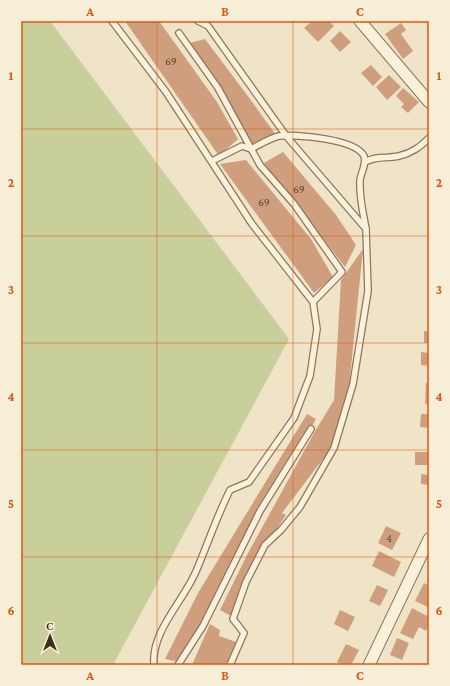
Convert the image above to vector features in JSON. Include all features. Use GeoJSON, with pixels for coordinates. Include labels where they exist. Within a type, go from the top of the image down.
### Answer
{"type":"FeatureCollection","features":[{"type":"Feature","properties":{"kind":"street"},"geometry":{"type":"LineString","coordinates":[[360,21],[429,102]]}},
{"type":"Feature","properties":{"kind":"street"},"geometry":{"type":"LineString","coordinates":[[369,665],[429,539]]}},
{"type":"Feature","properties":{"kind":"lane"},"geometry":{"type":"LineString","coordinates":[[112,21],[166,92],[252,224],[313,302],[317,329],[310,376],[294,418],[249,482],[230,490],[216,517],[197,570],[161,633],[153,656],[154,665]]}},
{"type":"Feature","properties":{"kind":"lane"},"geometry":{"type":"LineString","coordinates":[[198,21],[208,26],[287,136],[366,229]]}},
{"type":"Feature","properties":{"kind":"lane"},"geometry":{"type":"LineString","coordinates":[[179,33],[218,88],[260,165],[294,204],[342,272],[313,302]]}},
{"type":"Feature","properties":{"kind":"lane"},"geometry":{"type":"LineString","coordinates":[[212,161],[242,146],[251,149],[278,136],[287,136],[339,142],[354,147],[363,155],[365,162],[361,171],[359,193],[366,229],[368,291],[353,384],[334,448],[300,506],[281,530],[265,545],[246,582],[233,618],[244,633],[230,665]]}},
{"type":"Feature","properties":{"kind":"lane"},"geometry":{"type":"LineString","coordinates":[[365,162],[381,156],[399,156],[418,149],[429,138]]}},
{"type":"Feature","properties":{"kind":"lane"},"geometry":{"type":"LineString","coordinates":[[178,665],[202,626],[260,511],[311,429]]}},
{"type":"Feature","properties":{"kind":"green space"},"geometry":{"type":"Polygon","coordinates":[[[21,21],[50,21],[289,339],[113,665],[21,665],[21,21]]]}},
{"type":"Feature","properties":{"kind":"building"},"geometry":{"type":"Polygon","coordinates":[[[125,21],[159,21],[217,102],[238,139],[219,156],[125,21]]]}},
{"type":"Feature","properties":{"kind":"building"},"geometry":{"type":"Polygon","coordinates":[[[312,21],[329,21],[334,26],[318,42],[304,28],[312,21]]]}},
{"type":"Feature","properties":{"kind":"building"},"geometry":{"type":"Polygon","coordinates":[[[401,23],[406,30],[401,34],[413,51],[403,59],[385,34],[401,23]]]}},
{"type":"Feature","properties":{"kind":"building"},"geometry":{"type":"Polygon","coordinates":[[[340,31],[351,42],[340,52],[330,41],[340,31]]]}},
{"type":"Feature","properties":{"kind":"building"},"geometry":{"type":"Polygon","coordinates":[[[205,39],[276,135],[249,145],[186,44],[205,39]]]}},
{"type":"Feature","properties":{"kind":"building"},"geometry":{"type":"Polygon","coordinates":[[[371,65],[382,77],[373,86],[361,73],[371,65]]]}},
{"type":"Feature","properties":{"kind":"building"},"geometry":{"type":"Polygon","coordinates":[[[389,75],[401,87],[387,100],[376,87],[389,75]]]}},
{"type":"Feature","properties":{"kind":"building"},"geometry":{"type":"Polygon","coordinates":[[[403,88],[419,102],[408,113],[401,107],[404,104],[396,96],[403,88]]]}},
{"type":"Feature","properties":{"kind":"building"},"geometry":{"type":"Polygon","coordinates":[[[283,152],[336,215],[356,245],[345,267],[264,163],[283,152]]]}},
{"type":"Feature","properties":{"kind":"building"},"geometry":{"type":"Polygon","coordinates":[[[246,160],[311,239],[333,277],[314,293],[220,164],[246,160]]]}},
{"type":"Feature","properties":{"kind":"building"},"geometry":{"type":"Polygon","coordinates":[[[363,249],[349,387],[332,447],[282,513],[286,515],[260,554],[231,616],[220,610],[247,555],[314,433],[334,400],[341,280],[363,249]]]}},
{"type":"Feature","properties":{"kind":"building"},"geometry":{"type":"Polygon","coordinates":[[[424,331],[429,331],[429,343],[424,343],[424,331]]]}},
{"type":"Feature","properties":{"kind":"building"},"geometry":{"type":"Polygon","coordinates":[[[421,352],[429,353],[429,366],[421,365],[421,352]]]}},
{"type":"Feature","properties":{"kind":"building"},"geometry":{"type":"Polygon","coordinates":[[[426,383],[429,383],[429,405],[425,404],[426,383]]]}},
{"type":"Feature","properties":{"kind":"building"},"geometry":{"type":"Polygon","coordinates":[[[307,414],[316,419],[180,662],[165,659],[198,593],[307,414]]]}},
{"type":"Feature","properties":{"kind":"building"},"geometry":{"type":"Polygon","coordinates":[[[421,414],[429,414],[429,428],[420,427],[421,414]]]}},
{"type":"Feature","properties":{"kind":"building"},"geometry":{"type":"Polygon","coordinates":[[[415,452],[429,452],[429,465],[415,465],[415,452]]]}},
{"type":"Feature","properties":{"kind":"building"},"geometry":{"type":"Polygon","coordinates":[[[421,474],[429,475],[429,485],[421,484],[421,474]]]}},
{"type":"Feature","properties":{"kind":"building"},"geometry":{"type":"Polygon","coordinates":[[[386,526],[401,533],[392,550],[378,543],[386,526]]]}},
{"type":"Feature","properties":{"kind":"building"},"geometry":{"type":"Polygon","coordinates":[[[379,551],[401,562],[394,577],[372,566],[379,551]]]}},
{"type":"Feature","properties":{"kind":"building"},"geometry":{"type":"Polygon","coordinates":[[[424,583],[429,586],[428,607],[415,601],[424,583]]]}},
{"type":"Feature","properties":{"kind":"building"},"geometry":{"type":"Polygon","coordinates":[[[377,585],[388,590],[380,606],[369,601],[377,585]]]}},
{"type":"Feature","properties":{"kind":"building"},"geometry":{"type":"Polygon","coordinates":[[[412,608],[429,617],[429,624],[426,631],[419,627],[413,639],[400,633],[412,608]]]}},
{"type":"Feature","properties":{"kind":"building"},"geometry":{"type":"Polygon","coordinates":[[[340,610],[355,617],[348,631],[334,624],[340,610]]]}},
{"type":"Feature","properties":{"kind":"building"},"geometry":{"type":"Polygon","coordinates":[[[210,624],[220,630],[219,636],[236,642],[226,665],[192,665],[210,624]]]}},
{"type":"Feature","properties":{"kind":"building"},"geometry":{"type":"Polygon","coordinates":[[[397,638],[409,643],[402,660],[390,655],[397,638]]]}},
{"type":"Feature","properties":{"kind":"building"},"geometry":{"type":"Polygon","coordinates":[[[346,644],[359,650],[351,665],[343,665],[337,662],[346,644]]]}}]}
